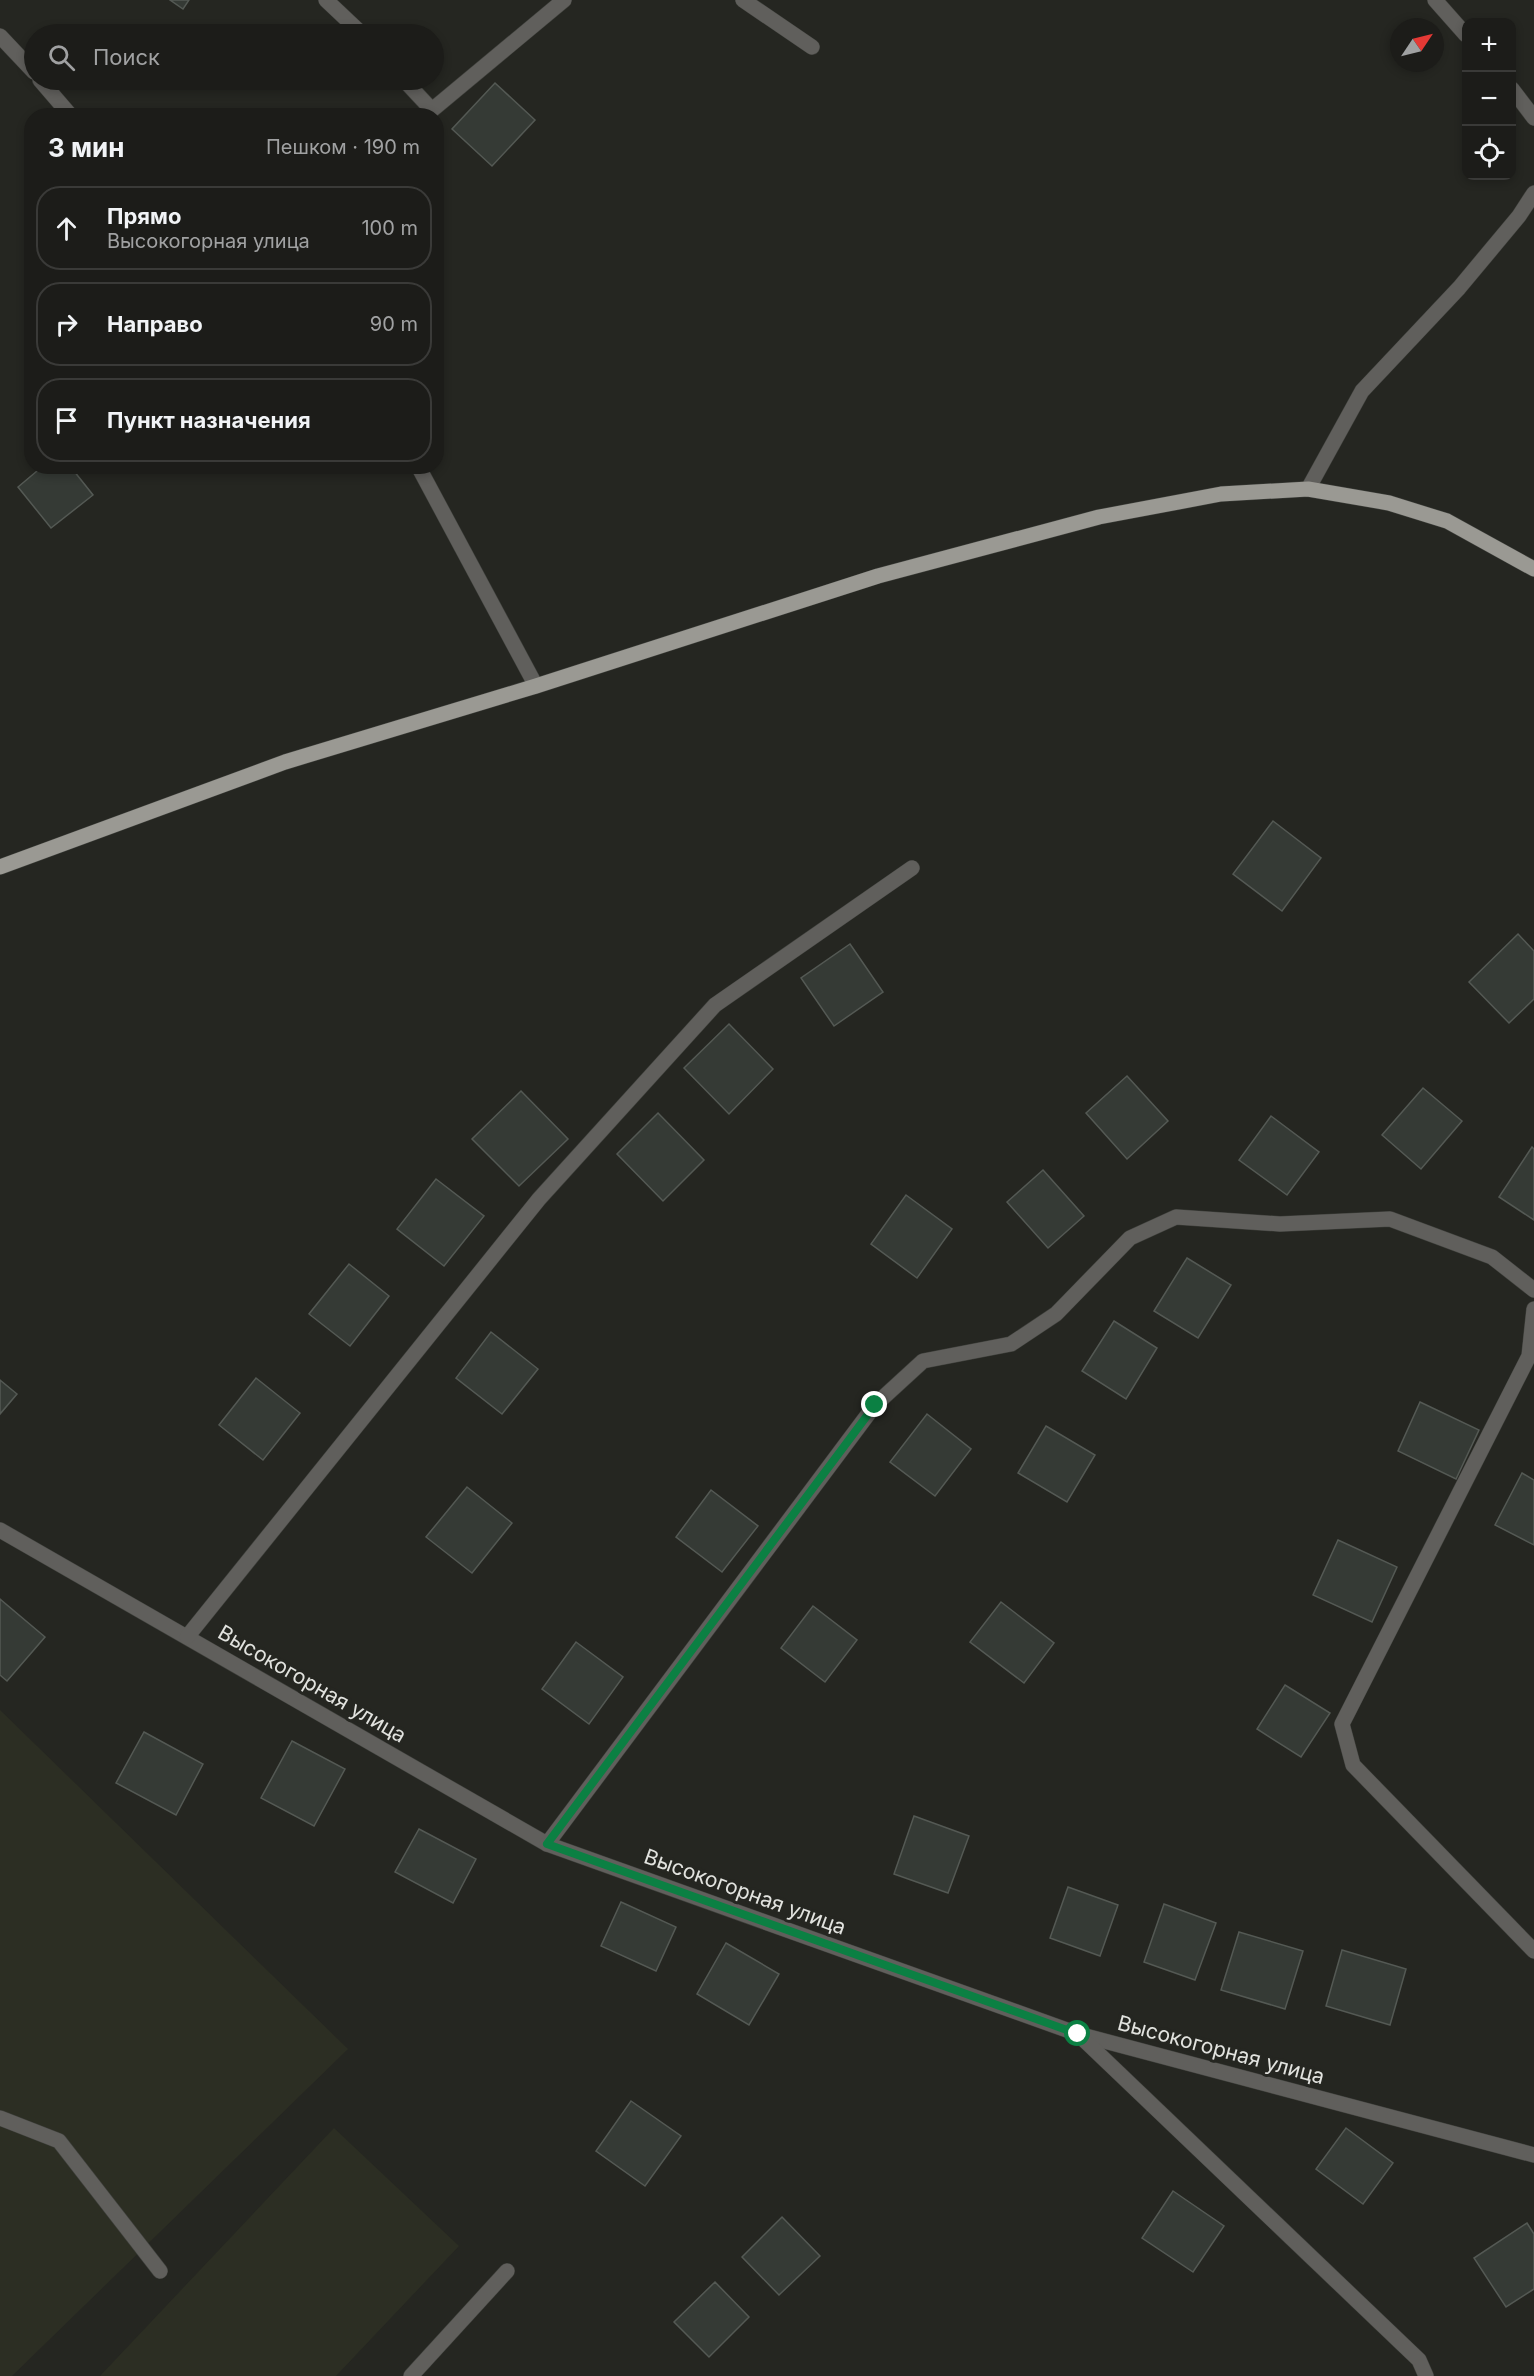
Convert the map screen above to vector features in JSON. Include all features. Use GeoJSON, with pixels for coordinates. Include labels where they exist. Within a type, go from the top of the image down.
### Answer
{"type":"FeatureCollection","features":[{"type":"Feature","properties":{"kind":"main road"},"geometry":{"type":"LineString","coordinates":[[0,867],[285,762],[536,686],[878,576],[1099,517],[1221,494],[1308,489],[1389,503],[1447,521],[1534,569]]}},
{"type":"Feature","properties":{"kind":"street"},"geometry":{"type":"LineString","coordinates":[[326,0],[352,24]]}},
{"type":"Feature","properties":{"kind":"street"},"geometry":{"type":"LineString","coordinates":[[434,108],[564,0]]}},
{"type":"Feature","properties":{"kind":"street"},"geometry":{"type":"LineString","coordinates":[[743,0],[812,47]]}},
{"type":"Feature","properties":{"kind":"street"},"geometry":{"type":"LineString","coordinates":[[1435,0],[1462,30]]}},
{"type":"Feature","properties":{"kind":"street"},"geometry":{"type":"LineString","coordinates":[[0,36],[24,61]]}},
{"type":"Feature","properties":{"kind":"street"},"geometry":{"type":"LineString","coordinates":[[49,90],[64,108]]}},
{"type":"Feature","properties":{"kind":"street"},"geometry":{"type":"LineString","coordinates":[[413,90],[430,108]]}},
{"type":"Feature","properties":{"kind":"street"},"geometry":{"type":"LineString","coordinates":[[1516,94],[1534,118]]}},
{"type":"Feature","properties":{"kind":"street"},"geometry":{"type":"LineString","coordinates":[[1308,489],[1362,391],[1459,288],[1519,216],[1534,192]]}},
{"type":"Feature","properties":{"kind":"street"},"geometry":{"type":"LineString","coordinates":[[422,474],[536,686]]}},
{"type":"Feature","properties":{"kind":"street"},"geometry":{"type":"LineString","coordinates":[[187,1637],[539,1200],[715,1005],[912,868]]}},
{"type":"Feature","properties":{"kind":"street"},"geometry":{"type":"LineString","coordinates":[[547,1844],[875,1405],[923,1361],[1011,1344],[1056,1314],[1130,1238],[1176,1217],[1280,1224],[1390,1219],[1492,1257],[1534,1290]]}},
{"type":"Feature","properties":{"kind":"street"},"geometry":{"type":"LineString","coordinates":[[1534,1309],[1529,1356],[1342,1724],[1353,1765],[1534,1951]]}},
{"type":"Feature","properties":{"kind":"street","name":"Высокогорная улица"},"geometry":{"type":"LineString","coordinates":[[0,1530],[547,1844],[1078,2034],[1534,2155]]}},
{"type":"Feature","properties":{"kind":"street"},"geometry":{"type":"LineString","coordinates":[[1078,2034],[1419,2360],[1426,2376]]}},
{"type":"Feature","properties":{"kind":"street"},"geometry":{"type":"LineString","coordinates":[[0,2118],[59,2141],[160,2271]]}},
{"type":"Feature","properties":{"kind":"street"},"geometry":{"type":"LineString","coordinates":[[411,2376],[507,2271]]}},
{"type":"Feature","properties":{"kind":"shaded area"},"geometry":{"type":"Polygon","coordinates":[[[0,1710],[348,2049],[12,2376],[0,2376],[0,1710]]]}},
{"type":"Feature","properties":{"kind":"shaded area"},"geometry":{"type":"Polygon","coordinates":[[[334,2128],[459,2246],[336,2376],[100,2376],[334,2128]]]}},
{"type":"Feature","properties":{"kind":"building"},"geometry":{"type":"Polygon","coordinates":[[[170,0],[189,0],[183,9],[170,0]]]}},
{"type":"Feature","properties":{"kind":"building"},"geometry":{"type":"Polygon","coordinates":[[[495,83],[535,120],[492,166],[452,129],[495,83]]]}},
{"type":"Feature","properties":{"kind":"building"},"geometry":{"type":"Polygon","coordinates":[[[33,474],[76,474],[93,495],[51,528],[18,487],[33,474]]]}},
{"type":"Feature","properties":{"kind":"building"},"geometry":{"type":"Polygon","coordinates":[[[1273,821],[1321,858],[1282,911],[1233,874],[1273,821]]]}},
{"type":"Feature","properties":{"kind":"building"},"geometry":{"type":"Polygon","coordinates":[[[1518,934],[1534,951],[1534,999],[1509,1023],[1469,982],[1518,934]]]}},
{"type":"Feature","properties":{"kind":"building"},"geometry":{"type":"Polygon","coordinates":[[[850,944],[883,992],[834,1026],[801,978],[850,944]]]}},
{"type":"Feature","properties":{"kind":"building"},"geometry":{"type":"Polygon","coordinates":[[[729,1024],[773,1069],[729,1114],[684,1068],[729,1024]]]}},
{"type":"Feature","properties":{"kind":"building"},"geometry":{"type":"Polygon","coordinates":[[[1127,1076],[1168,1121],[1127,1159],[1086,1113],[1127,1076]]]}},
{"type":"Feature","properties":{"kind":"building"},"geometry":{"type":"Polygon","coordinates":[[[1423,1088],[1462,1121],[1421,1169],[1382,1135],[1423,1088]]]}},
{"type":"Feature","properties":{"kind":"building"},"geometry":{"type":"Polygon","coordinates":[[[521,1091],[568,1139],[519,1186],[472,1139],[521,1091]]]}},
{"type":"Feature","properties":{"kind":"building"},"geometry":{"type":"Polygon","coordinates":[[[658,1113],[704,1160],[663,1201],[617,1154],[658,1113]]]}},
{"type":"Feature","properties":{"kind":"building"},"geometry":{"type":"Polygon","coordinates":[[[1271,1116],[1319,1152],[1287,1195],[1239,1160],[1271,1116]]]}},
{"type":"Feature","properties":{"kind":"building"},"geometry":{"type":"Polygon","coordinates":[[[1532,1147],[1534,1149],[1534,1220],[1499,1197],[1532,1147]]]}},
{"type":"Feature","properties":{"kind":"building"},"geometry":{"type":"Polygon","coordinates":[[[1043,1170],[1084,1216],[1048,1248],[1007,1202],[1043,1170]]]}},
{"type":"Feature","properties":{"kind":"building"},"geometry":{"type":"Polygon","coordinates":[[[436,1179],[484,1216],[444,1266],[397,1229],[436,1179]]]}},
{"type":"Feature","properties":{"kind":"building"},"geometry":{"type":"Polygon","coordinates":[[[906,1195],[952,1229],[917,1278],[871,1244],[906,1195]]]}},
{"type":"Feature","properties":{"kind":"building"},"geometry":{"type":"Polygon","coordinates":[[[1187,1258],[1231,1285],[1198,1338],[1154,1311],[1187,1258]]]}},
{"type":"Feature","properties":{"kind":"building"},"geometry":{"type":"Polygon","coordinates":[[[349,1264],[389,1296],[350,1346],[309,1314],[349,1264]]]}},
{"type":"Feature","properties":{"kind":"building"},"geometry":{"type":"Polygon","coordinates":[[[1114,1321],[1157,1348],[1126,1399],[1082,1371],[1114,1321]]]}},
{"type":"Feature","properties":{"kind":"building"},"geometry":{"type":"Polygon","coordinates":[[[491,1332],[538,1369],[502,1414],[456,1378],[491,1332]]]}},
{"type":"Feature","properties":{"kind":"building"},"geometry":{"type":"Polygon","coordinates":[[[256,1378],[300,1413],[263,1460],[219,1425],[256,1378]]]}},
{"type":"Feature","properties":{"kind":"building"},"geometry":{"type":"Polygon","coordinates":[[[0,1380],[17,1394],[0,1414],[0,1380]]]}},
{"type":"Feature","properties":{"kind":"building"},"geometry":{"type":"Polygon","coordinates":[[[1420,1402],[1479,1430],[1456,1479],[1398,1451],[1420,1402]]]}},
{"type":"Feature","properties":{"kind":"building"},"geometry":{"type":"Polygon","coordinates":[[[927,1414],[971,1449],[935,1496],[890,1462],[927,1414]]]}},
{"type":"Feature","properties":{"kind":"building"},"geometry":{"type":"Polygon","coordinates":[[[1046,1426],[1095,1455],[1067,1502],[1018,1473],[1046,1426]]]}},
{"type":"Feature","properties":{"kind":"building"},"geometry":{"type":"Polygon","coordinates":[[[1522,1473],[1534,1480],[1534,1545],[1495,1525],[1522,1473]]]}},
{"type":"Feature","properties":{"kind":"building"},"geometry":{"type":"Polygon","coordinates":[[[467,1487],[512,1523],[472,1573],[426,1537],[467,1487]]]}},
{"type":"Feature","properties":{"kind":"building"},"geometry":{"type":"Polygon","coordinates":[[[711,1490],[758,1526],[722,1572],[676,1537],[711,1490]]]}},
{"type":"Feature","properties":{"kind":"building"},"geometry":{"type":"Polygon","coordinates":[[[1338,1540],[1397,1567],[1372,1622],[1313,1595],[1338,1540]]]}},
{"type":"Feature","properties":{"kind":"building"},"geometry":{"type":"Polygon","coordinates":[[[0,1599],[45,1637],[7,1681],[0,1675],[0,1599]]]}},
{"type":"Feature","properties":{"kind":"building"},"geometry":{"type":"Polygon","coordinates":[[[1001,1602],[1054,1643],[1024,1683],[970,1642],[1001,1602]]]}},
{"type":"Feature","properties":{"kind":"building"},"geometry":{"type":"Polygon","coordinates":[[[813,1606],[857,1640],[825,1682],[781,1648],[813,1606]]]}},
{"type":"Feature","properties":{"kind":"building"},"geometry":{"type":"Polygon","coordinates":[[[576,1642],[623,1677],[589,1724],[542,1689],[576,1642]]]}},
{"type":"Feature","properties":{"kind":"building"},"geometry":{"type":"Polygon","coordinates":[[[1285,1685],[1330,1713],[1301,1757],[1257,1729],[1285,1685]]]}},
{"type":"Feature","properties":{"kind":"building"},"geometry":{"type":"Polygon","coordinates":[[[144,1732],[203,1764],[176,1815],[116,1783],[144,1732]]]}},
{"type":"Feature","properties":{"kind":"building"},"geometry":{"type":"Polygon","coordinates":[[[292,1741],[345,1769],[314,1826],[261,1798],[292,1741]]]}},
{"type":"Feature","properties":{"kind":"building"},"geometry":{"type":"Polygon","coordinates":[[[914,1816],[969,1836],[948,1893],[894,1874],[914,1816]]]}},
{"type":"Feature","properties":{"kind":"building"},"geometry":{"type":"Polygon","coordinates":[[[419,1829],[476,1859],[453,1903],[395,1872],[419,1829]]]}},
{"type":"Feature","properties":{"kind":"building"},"geometry":{"type":"Polygon","coordinates":[[[1068,1887],[1118,1905],[1100,1956],[1050,1938],[1068,1887]]]}},
{"type":"Feature","properties":{"kind":"building"},"geometry":{"type":"Polygon","coordinates":[[[621,1902],[676,1927],[656,1971],[601,1946],[621,1902]]]}},
{"type":"Feature","properties":{"kind":"building"},"geometry":{"type":"Polygon","coordinates":[[[1164,1904],[1216,1923],[1195,1980],[1144,1962],[1164,1904]]]}},
{"type":"Feature","properties":{"kind":"building"},"geometry":{"type":"Polygon","coordinates":[[[1239,1932],[1303,1951],[1285,2009],[1221,1990],[1239,1932]]]}},
{"type":"Feature","properties":{"kind":"building"},"geometry":{"type":"Polygon","coordinates":[[[726,1943],[779,1974],[749,2025],[697,1994],[726,1943]]]}},
{"type":"Feature","properties":{"kind":"building"},"geometry":{"type":"Polygon","coordinates":[[[1342,1950],[1406,1969],[1390,2025],[1326,2006],[1342,1950]]]}},
{"type":"Feature","properties":{"kind":"building"},"geometry":{"type":"Polygon","coordinates":[[[631,2101],[681,2136],[645,2186],[596,2151],[631,2101]]]}},
{"type":"Feature","properties":{"kind":"building"},"geometry":{"type":"Polygon","coordinates":[[[1346,2128],[1393,2163],[1363,2204],[1316,2169],[1346,2128]]]}},
{"type":"Feature","properties":{"kind":"building"},"geometry":{"type":"Polygon","coordinates":[[[1173,2191],[1224,2226],[1193,2272],[1142,2238],[1173,2191]]]}},
{"type":"Feature","properties":{"kind":"building"},"geometry":{"type":"Polygon","coordinates":[[[782,2217],[820,2256],[779,2295],[742,2257],[782,2217]]]}},
{"type":"Feature","properties":{"kind":"building"},"geometry":{"type":"Polygon","coordinates":[[[1527,2223],[1534,2234],[1534,2289],[1506,2307],[1474,2258],[1527,2223]]]}},
{"type":"Feature","properties":{"kind":"building"},"geometry":{"type":"Polygon","coordinates":[[[715,2282],[749,2317],[709,2357],[674,2322],[715,2282]]]}},
{"type":"Feature","properties":{"kind":"route"},"geometry":{"type":"LineString","coordinates":[[875,1405],[547,1844],[1078,2034]]}}]}
